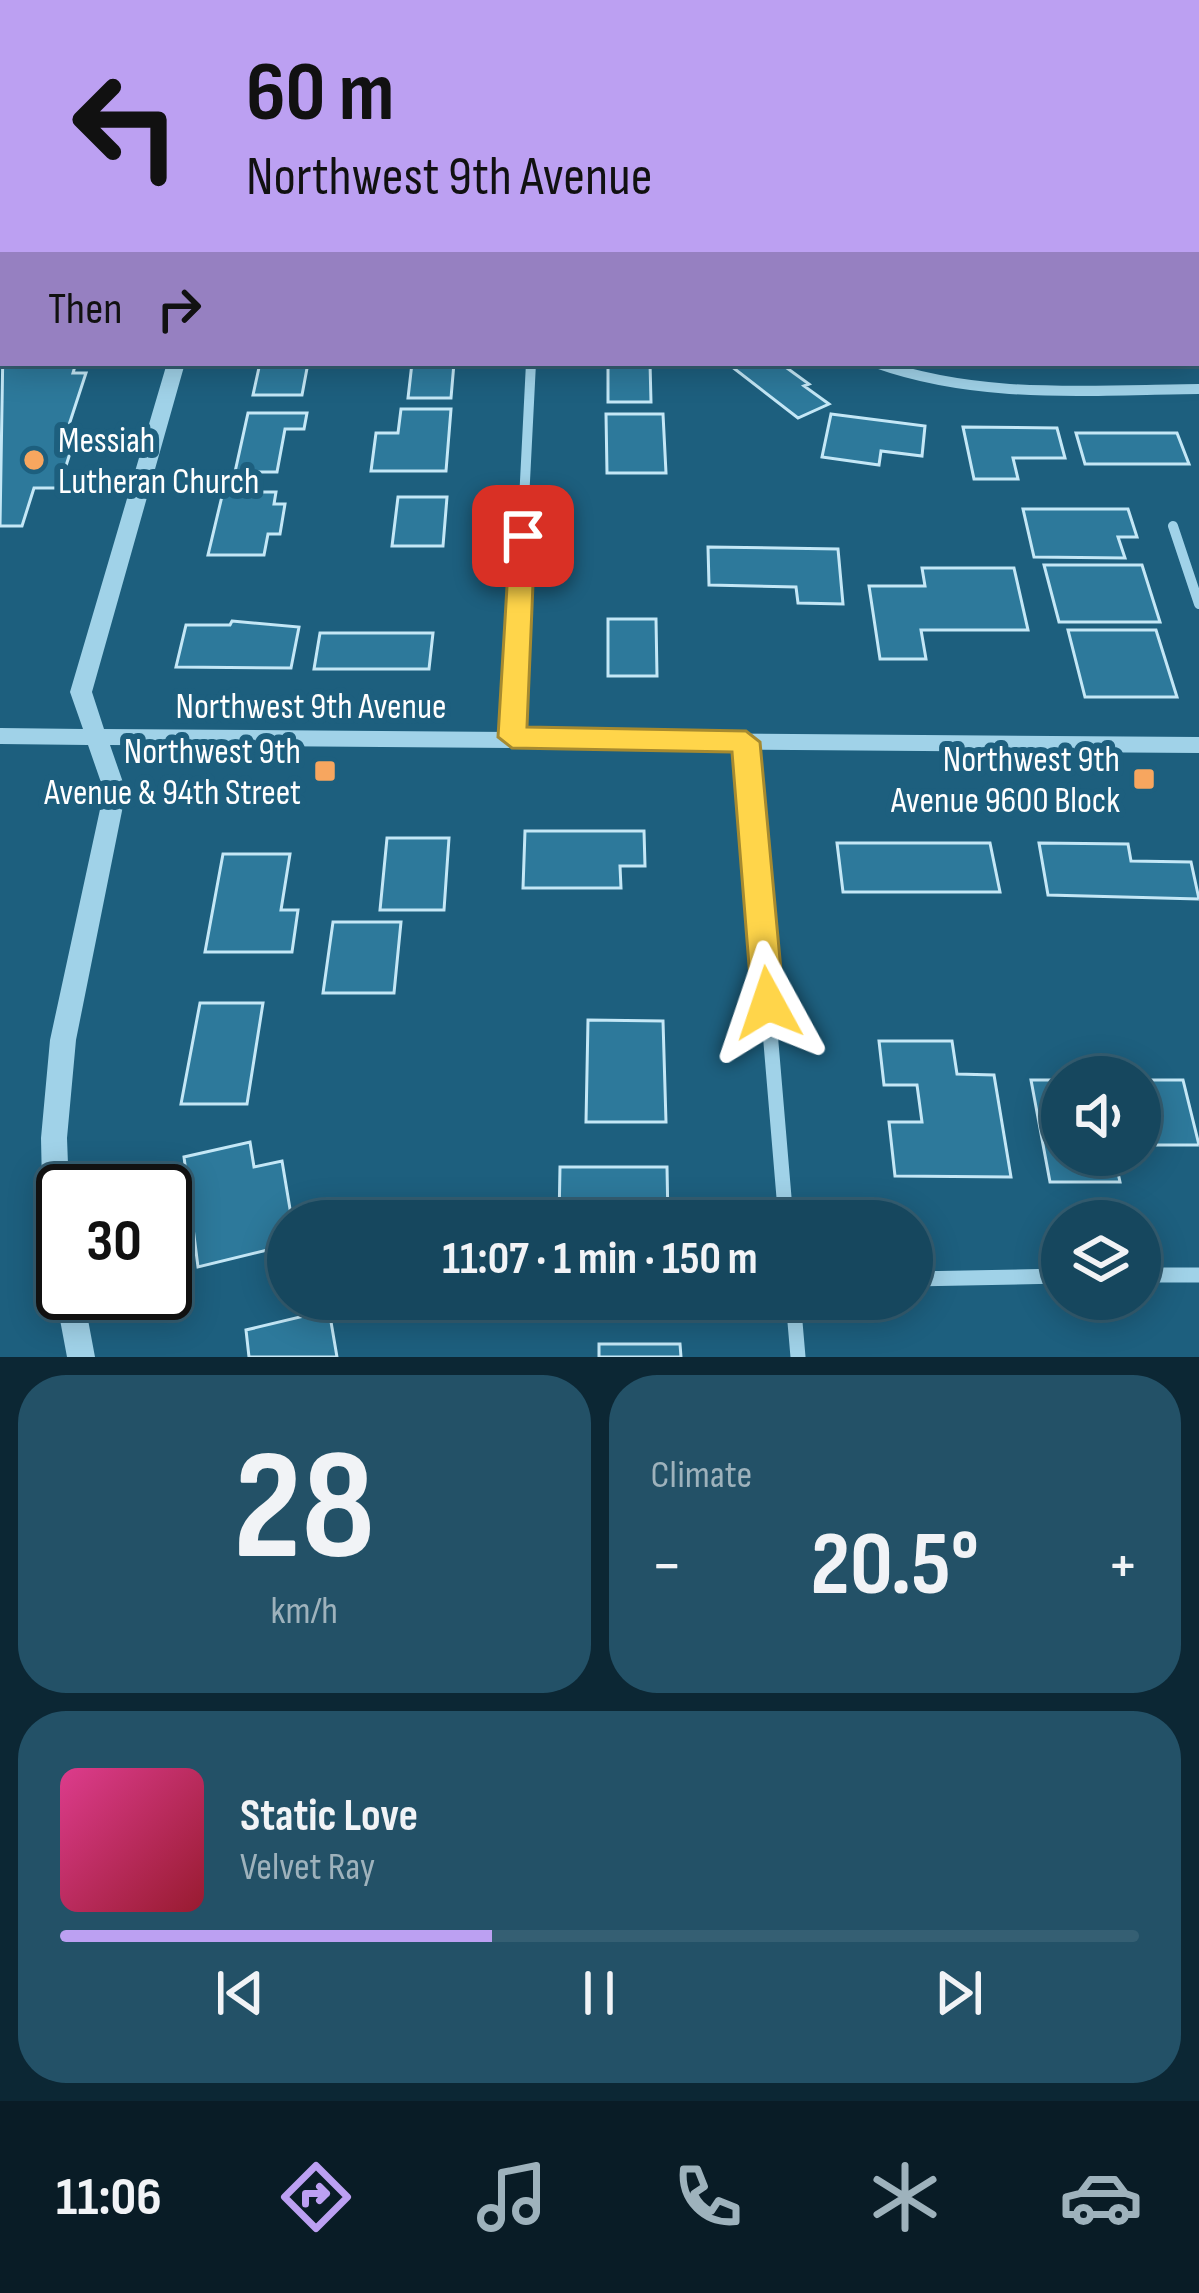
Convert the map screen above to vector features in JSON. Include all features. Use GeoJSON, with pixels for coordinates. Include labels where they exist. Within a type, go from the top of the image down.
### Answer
{"type":"FeatureCollection","features":[{"type":"Feature","properties":{"kind":"street"},"geometry":{"type":"LineString","coordinates":[[55,1164],[63,1040],[115,791],[81,692],[175,366]]}},
{"type":"Feature","properties":{"kind":"street"},"geometry":{"type":"LineString","coordinates":[[512,737],[531,366]]}},
{"type":"Feature","properties":{"kind":"street"},"geometry":{"type":"LineString","coordinates":[[883,366],[908,377],[963,386],[1199,388]]}},
{"type":"Feature","properties":{"kind":"street"},"geometry":{"type":"LineString","coordinates":[[1173,526],[1199,604]]}},
{"type":"Feature","properties":{"kind":"street","name":"Northwest 9th Avenue"},"geometry":{"type":"LineString","coordinates":[[0,736],[1199,745]]}},
{"type":"Feature","properties":{"kind":"street"},"geometry":{"type":"LineString","coordinates":[[746,742],[784,1200]]}},
{"type":"Feature","properties":{"kind":"street"},"geometry":{"type":"LineString","coordinates":[[1161,1275],[1199,1275]]}},
{"type":"Feature","properties":{"kind":"street"},"geometry":{"type":"LineString","coordinates":[[933,1279],[1041,1276]]}},
{"type":"Feature","properties":{"kind":"street"},"geometry":{"type":"LineString","coordinates":[[74,1320],[81,1357]]}},
{"type":"Feature","properties":{"kind":"street"},"geometry":{"type":"LineString","coordinates":[[795,1320],[798,1357]]}},
{"type":"Feature","properties":{"kind":"building","name":"Messiah Lutheran Church"},"geometry":{"type":"Polygon","coordinates":[[[3,366],[75,366],[73,373],[86,373],[67,431],[77,431],[59,488],[34,488],[22,526],[0,526],[3,366]]]}},
{"type":"Feature","properties":{"kind":"building"},"geometry":{"type":"Polygon","coordinates":[[[259,366],[307,366],[302,395],[253,395],[259,366]]]}},
{"type":"Feature","properties":{"kind":"building"},"geometry":{"type":"Polygon","coordinates":[[[412,366],[454,366],[451,398],[408,398],[412,366]]]}},
{"type":"Feature","properties":{"kind":"building"},"geometry":{"type":"Polygon","coordinates":[[[608,366],[650,366],[651,402],[608,402],[608,366]]]}},
{"type":"Feature","properties":{"kind":"building"},"geometry":{"type":"Polygon","coordinates":[[[731,366],[784,366],[829,404],[798,418],[731,366]]]}},
{"type":"Feature","properties":{"kind":"building"},"geometry":{"type":"Polygon","coordinates":[[[401,409],[451,409],[446,471],[371,471],[376,433],[398,433],[401,409]]]}},
{"type":"Feature","properties":{"kind":"building"},"geometry":{"type":"Polygon","coordinates":[[[248,413],[307,413],[304,429],[285,429],[277,472],[235,472],[248,413]]]}},
{"type":"Feature","properties":{"kind":"building"},"geometry":{"type":"Polygon","coordinates":[[[606,414],[663,414],[666,473],[607,473],[606,414]]]}},
{"type":"Feature","properties":{"kind":"building"},"geometry":{"type":"Polygon","coordinates":[[[831,414],[925,426],[922,456],[881,451],[879,465],[822,457],[831,414]]]}},
{"type":"Feature","properties":{"kind":"building"},"geometry":{"type":"Polygon","coordinates":[[[963,427],[1057,428],[1065,458],[1013,458],[1018,479],[974,479],[963,427]]]}},
{"type":"Feature","properties":{"kind":"building"},"geometry":{"type":"Polygon","coordinates":[[[1076,433],[1177,433],[1189,464],[1085,464],[1076,433]]]}},
{"type":"Feature","properties":{"kind":"building"},"geometry":{"type":"Polygon","coordinates":[[[223,492],[276,492],[274,504],[285,504],[280,534],[268,534],[264,555],[208,555],[223,492]]]}},
{"type":"Feature","properties":{"kind":"building"},"geometry":{"type":"Polygon","coordinates":[[[398,497],[447,497],[443,546],[392,546],[398,497]]]}},
{"type":"Feature","properties":{"kind":"building"},"geometry":{"type":"Polygon","coordinates":[[[1023,509],[1128,509],[1137,537],[1118,537],[1125,558],[1034,557],[1023,509]]]}},
{"type":"Feature","properties":{"kind":"building"},"geometry":{"type":"Polygon","coordinates":[[[708,547],[838,549],[843,604],[798,603],[796,587],[709,585],[708,547]]]}},
{"type":"Feature","properties":{"kind":"building"},"geometry":{"type":"Polygon","coordinates":[[[1044,565],[1142,565],[1160,622],[1059,622],[1044,565]]]}},
{"type":"Feature","properties":{"kind":"building"},"geometry":{"type":"Polygon","coordinates":[[[922,568],[1014,568],[1028,630],[921,630],[926,659],[880,659],[869,586],[925,586],[922,568]]]}},
{"type":"Feature","properties":{"kind":"building"},"geometry":{"type":"Polygon","coordinates":[[[608,619],[656,619],[657,676],[608,676],[608,619]]]}},
{"type":"Feature","properties":{"kind":"building"},"geometry":{"type":"Polygon","coordinates":[[[232,621],[299,627],[291,668],[176,667],[186,625],[230,625],[232,621]]]}},
{"type":"Feature","properties":{"kind":"building"},"geometry":{"type":"Polygon","coordinates":[[[1068,630],[1156,630],[1177,697],[1085,697],[1068,630]]]}},
{"type":"Feature","properties":{"kind":"building"},"geometry":{"type":"Polygon","coordinates":[[[320,633],[433,633],[429,669],[314,669],[320,633]]]}},
{"type":"Feature","properties":{"kind":"building"},"geometry":{"type":"Polygon","coordinates":[[[525,831],[644,831],[645,866],[620,866],[621,888],[523,888],[525,831]]]}},
{"type":"Feature","properties":{"kind":"building"},"geometry":{"type":"Polygon","coordinates":[[[387,838],[449,838],[444,910],[380,910],[387,838]]]}},
{"type":"Feature","properties":{"kind":"building"},"geometry":{"type":"Polygon","coordinates":[[[837,843],[990,843],[1000,892],[843,892],[837,843]]]}},
{"type":"Feature","properties":{"kind":"building"},"geometry":{"type":"Polygon","coordinates":[[[1039,843],[1128,844],[1131,861],[1191,862],[1199,899],[1048,895],[1039,843]]]}},
{"type":"Feature","properties":{"kind":"building"},"geometry":{"type":"Polygon","coordinates":[[[223,854],[290,854],[281,910],[298,910],[292,952],[205,952],[223,854]]]}},
{"type":"Feature","properties":{"kind":"building"},"geometry":{"type":"Polygon","coordinates":[[[333,922],[401,922],[394,993],[323,993],[333,922]]]}},
{"type":"Feature","properties":{"kind":"building"},"geometry":{"type":"Polygon","coordinates":[[[200,1003],[263,1003],[247,1104],[181,1104],[200,1003]]]}},
{"type":"Feature","properties":{"kind":"building"},"geometry":{"type":"Polygon","coordinates":[[[588,1020],[663,1021],[666,1122],[586,1122],[588,1020]]]}},
{"type":"Feature","properties":{"kind":"building"},"geometry":{"type":"Polygon","coordinates":[[[879,1041],[952,1041],[957,1074],[994,1075],[1011,1177],[895,1176],[889,1122],[922,1122],[917,1085],[884,1085],[879,1041]]]}},
{"type":"Feature","properties":{"kind":"building"},"geometry":{"type":"Polygon","coordinates":[[[1031,1080],[1041,1080],[1041,1134],[1031,1080]]]}},
{"type":"Feature","properties":{"kind":"building"},"geometry":{"type":"Polygon","coordinates":[[[1161,1080],[1183,1080],[1199,1145],[1161,1145],[1161,1080]]]}},
{"type":"Feature","properties":{"kind":"building"},"geometry":{"type":"Polygon","coordinates":[[[250,1142],[254,1167],[282,1161],[288,1200],[267,1200],[267,1250],[198,1267],[192,1164],[185,1164],[184,1157],[250,1142]]]}},
{"type":"Feature","properties":{"kind":"building"},"geometry":{"type":"Polygon","coordinates":[[[560,1167],[667,1167],[668,1200],[559,1200],[560,1167]]]}},
{"type":"Feature","properties":{"kind":"building"},"geometry":{"type":"Polygon","coordinates":[[[1049,1176],[1119,1176],[1120,1182],[1050,1182],[1049,1176]]]}},
{"type":"Feature","properties":{"kind":"building"},"geometry":{"type":"Polygon","coordinates":[[[288,1320],[331,1320],[337,1357],[249,1357],[246,1330],[288,1320]]]}},
{"type":"Feature","properties":{"kind":"building"},"geometry":{"type":"Polygon","coordinates":[[[599,1344],[680,1344],[681,1357],[599,1357],[599,1344]]]}},
{"type":"Feature","properties":{"kind":"place","name":"Messiah Lutheran Church"},"geometry":{"type":"Point","coordinates":[34,460]}},
{"type":"Feature","properties":{"kind":"place","name":"Northwest 9th Avenue & 94th Street"},"geometry":{"type":"Point","coordinates":[325,771]}},
{"type":"Feature","properties":{"kind":"place","name":"Northwest 9th Avenue 9600 Block"},"geometry":{"type":"Point","coordinates":[1144,779]}},
{"type":"Feature","properties":{"kind":"route"},"geometry":{"type":"LineString","coordinates":[[523,536],[512,737],[746,742],[768,1003]]}}]}
